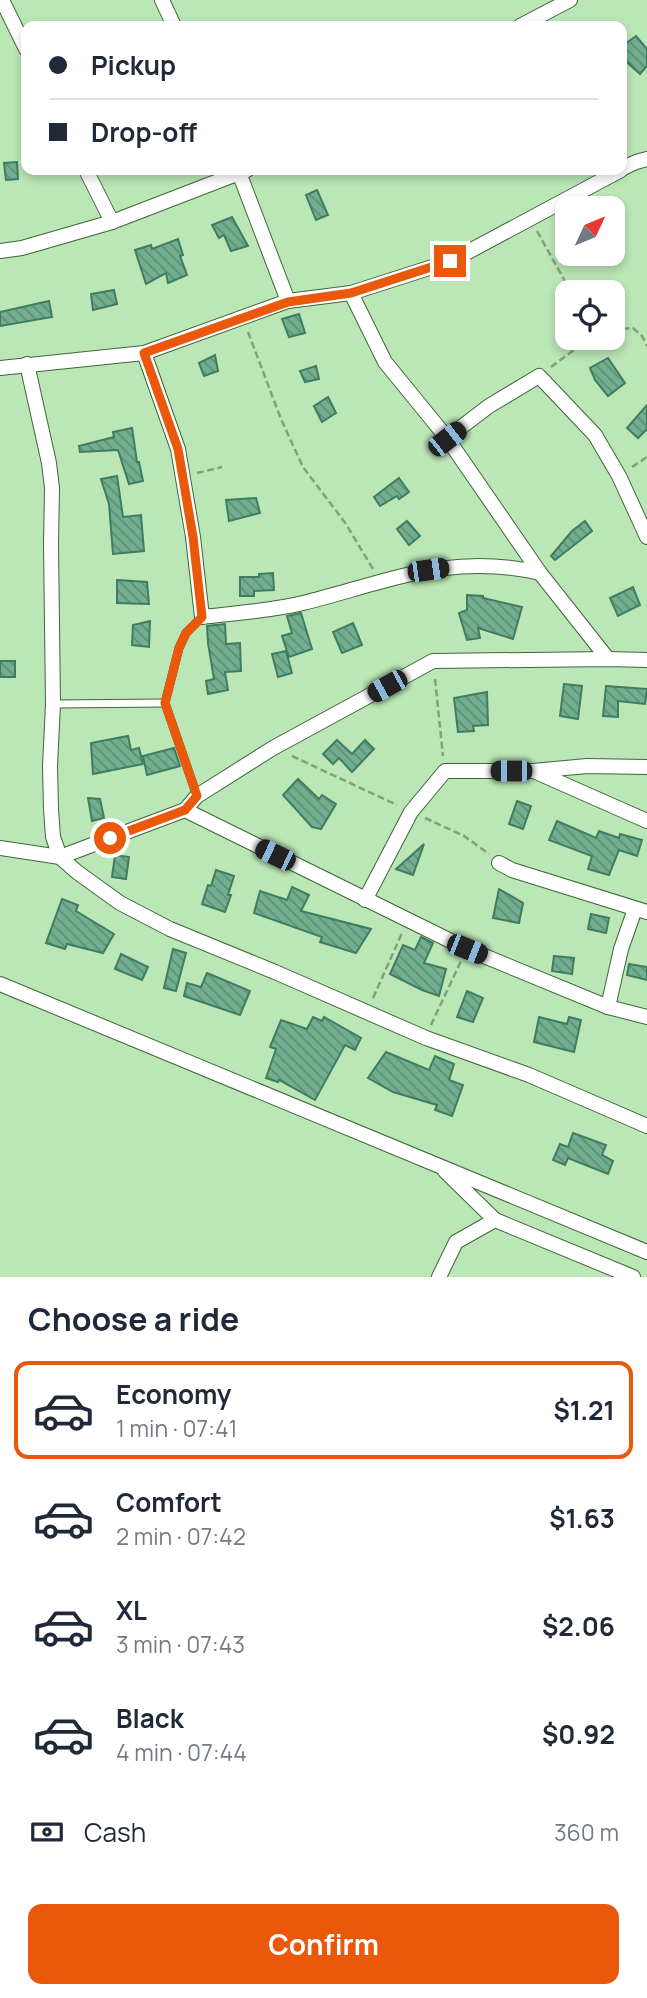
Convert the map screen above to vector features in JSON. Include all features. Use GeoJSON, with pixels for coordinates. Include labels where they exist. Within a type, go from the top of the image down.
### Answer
{"type":"FeatureCollection","features":[{"type":"Feature","properties":{"kind":"street"},"geometry":{"type":"LineString","coordinates":[[2,0],[21,39]]}},
{"type":"Feature","properties":{"kind":"street"},"geometry":{"type":"LineString","coordinates":[[162,0],[172,21]]}},
{"type":"Feature","properties":{"kind":"street"},"geometry":{"type":"LineString","coordinates":[[530,21],[570,0]]}},
{"type":"Feature","properties":{"kind":"street"},"geometry":{"type":"LineString","coordinates":[[627,167],[647,159]]}},
{"type":"Feature","properties":{"kind":"street"},"geometry":{"type":"LineString","coordinates":[[88,175],[112,222]]}},
{"type":"Feature","properties":{"kind":"street"},"geometry":{"type":"LineString","coordinates":[[0,251],[22,248],[112,222],[232,175]]}},
{"type":"Feature","properties":{"kind":"street"},"geometry":{"type":"LineString","coordinates":[[243,175],[288,302]]}},
{"type":"Feature","properties":{"kind":"street"},"geometry":{"type":"LineString","coordinates":[[0,368],[144,353],[288,302],[351,293],[450,261],[611,175]]}},
{"type":"Feature","properties":{"kind":"street"},"geometry":{"type":"LineString","coordinates":[[351,293],[385,362],[447,439],[540,573],[608,659]]}},
{"type":"Feature","properties":{"kind":"street"},"geometry":{"type":"LineString","coordinates":[[144,353],[178,449],[193,537],[202,617],[301,603],[379,580],[463,565],[511,566],[540,573]]}},
{"type":"Feature","properties":{"kind":"street"},"geometry":{"type":"LineString","coordinates":[[27,364],[52,488],[53,704],[50,766],[53,837],[60,857],[120,903],[170,929],[426,1038],[529,1075],[647,1126]]}},
{"type":"Feature","properties":{"kind":"street"},"geometry":{"type":"LineString","coordinates":[[447,439],[489,406],[539,376],[595,435],[619,476],[647,537]]}},
{"type":"Feature","properties":{"kind":"street"},"geometry":{"type":"LineString","coordinates":[[0,848],[60,857],[185,810],[197,796],[273,748],[433,661],[647,660]]}},
{"type":"Feature","properties":{"kind":"street"},"geometry":{"type":"LineString","coordinates":[[365,900],[411,812],[445,771],[533,771],[587,766],[647,766]]}},
{"type":"Feature","properties":{"kind":"street"},"geometry":{"type":"LineString","coordinates":[[533,771],[647,821]]}},
{"type":"Feature","properties":{"kind":"street"},"geometry":{"type":"LineString","coordinates":[[185,810],[467,949],[608,1007],[647,1017]]}},
{"type":"Feature","properties":{"kind":"street"},"geometry":{"type":"LineString","coordinates":[[499,863],[512,870],[641,910],[621,949],[608,1007]]}},
{"type":"Feature","properties":{"kind":"street"},"geometry":{"type":"LineString","coordinates":[[0,984],[647,1252]]}},
{"type":"Feature","properties":{"kind":"street"},"geometry":{"type":"LineString","coordinates":[[439,1166],[495,1220],[605,1272],[633,1277]]}},
{"type":"Feature","properties":{"kind":"street"},"geometry":{"type":"LineString","coordinates":[[439,1277],[456,1242],[495,1220]]}},
{"type":"Feature","properties":{"kind":"lane"},"geometry":{"type":"LineString","coordinates":[[197,796],[165,703],[179,648],[186,633],[202,617]]}},
{"type":"Feature","properties":{"kind":"lane"},"geometry":{"type":"LineString","coordinates":[[53,704],[165,703]]}},
{"type":"Feature","properties":{"kind":"path"},"geometry":{"type":"LineString","coordinates":[[530,217],[564,280]]}},
{"type":"Feature","properties":{"kind":"path"},"geometry":{"type":"LineString","coordinates":[[244,318],[281,419],[303,467],[346,523],[379,580]]}},
{"type":"Feature","properties":{"kind":"path"},"geometry":{"type":"LineString","coordinates":[[625,329],[633,328],[642,336],[647,346]]}},
{"type":"Feature","properties":{"kind":"path"},"geometry":{"type":"LineString","coordinates":[[539,376],[574,350]]}},
{"type":"Feature","properties":{"kind":"path"},"geometry":{"type":"LineString","coordinates":[[619,476],[647,457]]}},
{"type":"Feature","properties":{"kind":"path"},"geometry":{"type":"LineString","coordinates":[[183,476],[222,467]]}},
{"type":"Feature","properties":{"kind":"path"},"geometry":{"type":"LineString","coordinates":[[433,661],[445,771]]}},
{"type":"Feature","properties":{"kind":"path"},"geometry":{"type":"LineString","coordinates":[[273,748],[464,836],[499,863]]}},
{"type":"Feature","properties":{"kind":"path"},"geometry":{"type":"LineString","coordinates":[[366,1012],[408,921]]}},
{"type":"Feature","properties":{"kind":"path"},"geometry":{"type":"LineString","coordinates":[[426,1038],[467,949]]}},
{"type":"Feature","properties":{"kind":"building"},"geometry":{"type":"Polygon","coordinates":[[[636,36],[647,49],[647,66],[640,74],[627,62],[627,43],[636,36]]]}},
{"type":"Feature","properties":{"kind":"building"},"geometry":{"type":"Polygon","coordinates":[[[17,162],[18,179],[6,180],[4,163],[17,162]]]}},
{"type":"Feature","properties":{"kind":"building"},"geometry":{"type":"Polygon","coordinates":[[[317,190],[328,215],[316,220],[306,195],[317,190]]]}},
{"type":"Feature","properties":{"kind":"building"},"geometry":{"type":"Polygon","coordinates":[[[232,217],[248,246],[231,251],[224,235],[219,238],[212,225],[232,217]]]}},
{"type":"Feature","properties":{"kind":"building"},"geometry":{"type":"Polygon","coordinates":[[[178,239],[183,255],[180,256],[187,275],[168,283],[166,273],[146,284],[135,250],[151,245],[152,249],[178,239]]]}},
{"type":"Feature","properties":{"kind":"building"},"geometry":{"type":"Polygon","coordinates":[[[114,290],[117,304],[93,310],[91,294],[114,290]]]}},
{"type":"Feature","properties":{"kind":"building"},"geometry":{"type":"Polygon","coordinates":[[[49,301],[52,317],[0,326],[0,312],[49,301]]]}},
{"type":"Feature","properties":{"kind":"building"},"geometry":{"type":"Polygon","coordinates":[[[299,314],[305,333],[289,337],[282,319],[299,314]]]}},
{"type":"Feature","properties":{"kind":"building"},"geometry":{"type":"Polygon","coordinates":[[[215,355],[218,371],[204,376],[199,363],[215,355]]]}},
{"type":"Feature","properties":{"kind":"building"},"geometry":{"type":"Polygon","coordinates":[[[608,358],[625,383],[608,396],[595,380],[590,368],[608,358]]]}},
{"type":"Feature","properties":{"kind":"building"},"geometry":{"type":"Polygon","coordinates":[[[316,366],[319,379],[305,382],[300,371],[316,366]]]}},
{"type":"Feature","properties":{"kind":"building"},"geometry":{"type":"Polygon","coordinates":[[[328,397],[336,413],[322,422],[314,406],[328,397]]]}},
{"type":"Feature","properties":{"kind":"building"},"geometry":{"type":"Polygon","coordinates":[[[647,405],[647,429],[638,438],[627,428],[647,405]]]}},
{"type":"Feature","properties":{"kind":"building"},"geometry":{"type":"Polygon","coordinates":[[[132,428],[143,481],[129,484],[118,450],[80,452],[79,446],[114,437],[113,432],[132,428]]]}},
{"type":"Feature","properties":{"kind":"building"},"geometry":{"type":"Polygon","coordinates":[[[117,476],[123,517],[141,515],[144,551],[113,554],[109,504],[101,479],[117,476]]]}},
{"type":"Feature","properties":{"kind":"building"},"geometry":{"type":"Polygon","coordinates":[[[399,478],[409,492],[380,506],[374,497],[399,478]]]}},
{"type":"Feature","properties":{"kind":"building"},"geometry":{"type":"Polygon","coordinates":[[[256,498],[260,513],[229,521],[226,500],[256,498]]]}},
{"type":"Feature","properties":{"kind":"building"},"geometry":{"type":"Polygon","coordinates":[[[407,521],[420,536],[409,545],[397,529],[407,521]]]}},
{"type":"Feature","properties":{"kind":"building"},"geometry":{"type":"Polygon","coordinates":[[[585,521],[592,531],[555,560],[551,556],[572,531],[585,521]]]}},
{"type":"Feature","properties":{"kind":"building"},"geometry":{"type":"Polygon","coordinates":[[[273,573],[274,590],[254,591],[254,596],[240,596],[240,577],[259,577],[259,574],[273,573]]]}},
{"type":"Feature","properties":{"kind":"building"},"geometry":{"type":"Polygon","coordinates":[[[117,580],[147,582],[149,604],[117,603],[117,580]]]}},
{"type":"Feature","properties":{"kind":"building"},"geometry":{"type":"Polygon","coordinates":[[[633,587],[640,605],[618,616],[610,598],[633,587]]]}},
{"type":"Feature","properties":{"kind":"building"},"geometry":{"type":"Polygon","coordinates":[[[467,595],[483,596],[522,607],[513,639],[478,628],[480,638],[467,640],[459,613],[467,610],[467,595]]]}},
{"type":"Feature","properties":{"kind":"building"},"geometry":{"type":"Polygon","coordinates":[[[301,613],[312,649],[289,657],[282,636],[292,633],[287,616],[301,613]]]}},
{"type":"Feature","properties":{"kind":"building"},"geometry":{"type":"Polygon","coordinates":[[[150,621],[149,647],[132,645],[133,625],[150,621]]]}},
{"type":"Feature","properties":{"kind":"building"},"geometry":{"type":"Polygon","coordinates":[[[353,623],[362,645],[342,653],[333,632],[353,623]]]}},
{"type":"Feature","properties":{"kind":"building"},"geometry":{"type":"Polygon","coordinates":[[[225,624],[226,644],[240,643],[241,671],[225,672],[228,690],[208,694],[206,681],[214,679],[207,626],[225,624]]]}},
{"type":"Feature","properties":{"kind":"building"},"geometry":{"type":"Polygon","coordinates":[[[286,651],[292,673],[278,677],[272,654],[286,651]]]}},
{"type":"Feature","properties":{"kind":"building"},"geometry":{"type":"Polygon","coordinates":[[[0,661],[15,661],[15,677],[0,677],[0,661]]]}},
{"type":"Feature","properties":{"kind":"building"},"geometry":{"type":"Polygon","coordinates":[[[564,684],[582,686],[578,719],[560,716],[564,684]]]}},
{"type":"Feature","properties":{"kind":"building"},"geometry":{"type":"Polygon","coordinates":[[[606,686],[647,689],[645,704],[618,701],[618,717],[603,716],[606,686]]]}},
{"type":"Feature","properties":{"kind":"building"},"geometry":{"type":"Polygon","coordinates":[[[487,692],[488,725],[473,726],[474,731],[458,732],[454,698],[487,692]]]}},
{"type":"Feature","properties":{"kind":"building"},"geometry":{"type":"Polygon","coordinates":[[[128,736],[131,750],[139,748],[143,764],[93,774],[91,743],[128,736]]]}},
{"type":"Feature","properties":{"kind":"building"},"geometry":{"type":"Polygon","coordinates":[[[337,740],[352,754],[365,740],[374,749],[352,772],[339,758],[333,764],[323,754],[337,740]]]}},
{"type":"Feature","properties":{"kind":"building"},"geometry":{"type":"Polygon","coordinates":[[[174,748],[180,766],[147,775],[143,756],[174,748]]]}},
{"type":"Feature","properties":{"kind":"building"},"geometry":{"type":"Polygon","coordinates":[[[298,779],[319,799],[322,795],[336,804],[321,829],[312,827],[283,795],[298,779]]]}},
{"type":"Feature","properties":{"kind":"building"},"geometry":{"type":"Polygon","coordinates":[[[88,798],[100,799],[104,818],[92,821],[88,798]]]}},
{"type":"Feature","properties":{"kind":"building"},"geometry":{"type":"Polygon","coordinates":[[[517,801],[531,806],[523,829],[509,824],[517,801]]]}},
{"type":"Feature","properties":{"kind":"building"},"geometry":{"type":"Polygon","coordinates":[[[557,821],[596,838],[599,831],[619,838],[620,834],[642,840],[637,856],[619,850],[609,875],[588,869],[592,856],[549,840],[557,821]]]}},
{"type":"Feature","properties":{"kind":"building"},"geometry":{"type":"Polygon","coordinates":[[[424,844],[413,875],[396,869],[424,844]]]}},
{"type":"Feature","properties":{"kind":"building"},"geometry":{"type":"Polygon","coordinates":[[[115,855],[129,857],[126,879],[112,877],[115,855]]]}},
{"type":"Feature","properties":{"kind":"building"},"geometry":{"type":"Polygon","coordinates":[[[216,870],[234,876],[225,912],[202,904],[216,870]]]}},
{"type":"Feature","properties":{"kind":"building"},"geometry":{"type":"Polygon","coordinates":[[[292,887],[309,895],[301,911],[371,929],[356,953],[320,942],[322,937],[254,913],[260,891],[287,900],[292,887]]]}},
{"type":"Feature","properties":{"kind":"building"},"geometry":{"type":"Polygon","coordinates":[[[499,889],[523,903],[519,923],[493,918],[499,889]]]}},
{"type":"Feature","properties":{"kind":"building"},"geometry":{"type":"Polygon","coordinates":[[[62,899],[78,905],[76,911],[114,934],[103,953],[67,944],[65,949],[46,943],[62,899]]]}},
{"type":"Feature","properties":{"kind":"building"},"geometry":{"type":"Polygon","coordinates":[[[591,914],[609,918],[606,933],[588,929],[591,914]]]}},
{"type":"Feature","properties":{"kind":"building"},"geometry":{"type":"Polygon","coordinates":[[[421,937],[433,943],[424,963],[446,969],[439,996],[390,974],[403,945],[415,950],[421,937]]]}},
{"type":"Feature","properties":{"kind":"building"},"geometry":{"type":"Polygon","coordinates":[[[173,949],[186,953],[176,991],[164,988],[173,949]]]}},
{"type":"Feature","properties":{"kind":"building"},"geometry":{"type":"Polygon","coordinates":[[[121,954],[148,967],[142,980],[115,969],[121,954]]]}},
{"type":"Feature","properties":{"kind":"building"},"geometry":{"type":"Polygon","coordinates":[[[554,956],[574,958],[572,974],[552,971],[554,956]]]}},
{"type":"Feature","properties":{"kind":"building"},"geometry":{"type":"Polygon","coordinates":[[[629,964],[647,967],[647,980],[627,975],[629,964]]]}},
{"type":"Feature","properties":{"kind":"building"},"geometry":{"type":"Polygon","coordinates":[[[207,973],[250,991],[240,1015],[184,996],[187,983],[201,987],[207,973]]]}},
{"type":"Feature","properties":{"kind":"building"},"geometry":{"type":"Polygon","coordinates":[[[467,991],[483,998],[473,1022],[457,1017],[467,991]]]}},
{"type":"Feature","properties":{"kind":"building"},"geometry":{"type":"Polygon","coordinates":[[[313,1017],[322,1021],[324,1017],[361,1038],[355,1050],[345,1045],[315,1100],[279,1080],[278,1082],[266,1078],[276,1049],[270,1047],[281,1020],[307,1029],[313,1017]]]}},
{"type":"Feature","properties":{"kind":"building"},"geometry":{"type":"Polygon","coordinates":[[[539,1017],[567,1024],[569,1017],[581,1020],[574,1052],[534,1042],[539,1017]]]}},
{"type":"Feature","properties":{"kind":"building"},"geometry":{"type":"Polygon","coordinates":[[[386,1052],[429,1070],[435,1056],[454,1064],[449,1080],[463,1085],[452,1116],[435,1110],[437,1105],[393,1092],[368,1078],[386,1052]]]}},
{"type":"Feature","properties":{"kind":"building"},"geometry":{"type":"Polygon","coordinates":[[[573,1133],[606,1145],[602,1155],[613,1161],[608,1174],[568,1158],[565,1165],[553,1160],[560,1144],[568,1147],[573,1133]]]}},
{"type":"Feature","properties":{"kind":"route"},"geometry":{"type":"LineString","coordinates":[[110,838],[185,810],[197,796],[165,703],[179,648],[186,633],[202,617],[193,537],[178,449],[144,353],[288,302],[351,293],[450,261]]}}]}
